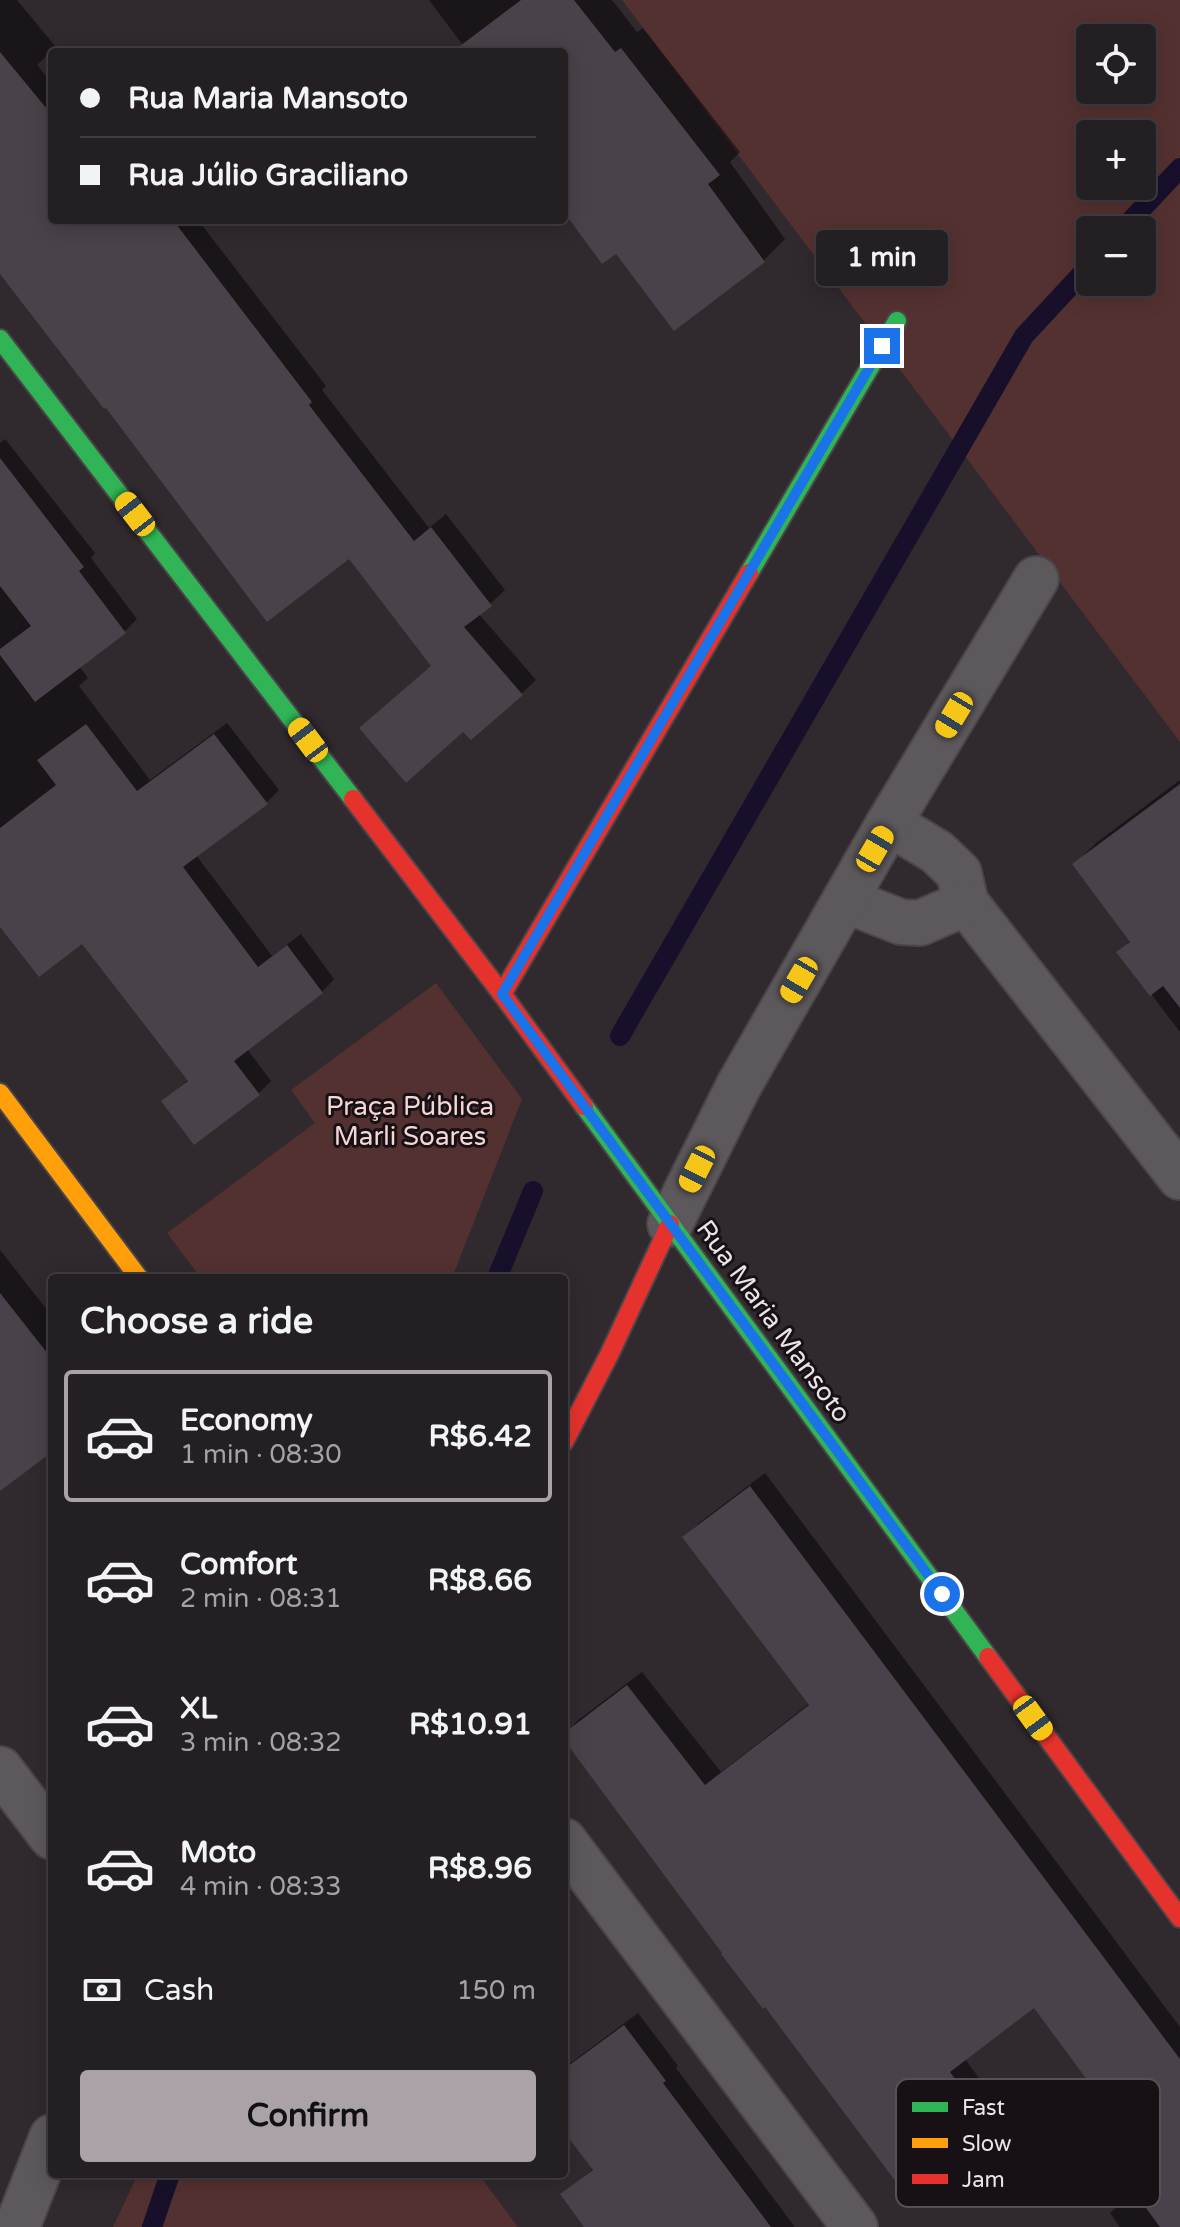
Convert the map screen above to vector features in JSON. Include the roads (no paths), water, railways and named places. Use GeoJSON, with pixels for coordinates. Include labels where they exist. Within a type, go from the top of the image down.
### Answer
{"type":"FeatureCollection","features":[{"type":"Feature","properties":{"kind":"street"},"geometry":{"type":"LineString","coordinates":[[502,994],[897,321]]}},
{"type":"Feature","properties":{"kind":"street","name":"Rua Maria Mansoto"},"geometry":{"type":"LineString","coordinates":[[0,339],[502,994],[1180,1918]]}},
{"type":"Feature","properties":{"kind":"street"},"geometry":{"type":"LineString","coordinates":[[568,1434],[738,1087],[889,823],[1036,579]]}},
{"type":"Feature","properties":{"kind":"street"},"geometry":{"type":"LineString","coordinates":[[889,823],[937,852],[959,873],[966,903],[1180,1177]]}},
{"type":"Feature","properties":{"kind":"street"},"geometry":{"type":"LineString","coordinates":[[845,900],[901,922],[920,923],[966,903]]}},
{"type":"Feature","properties":{"kind":"street"},"geometry":{"type":"LineString","coordinates":[[0,1093],[136,1274]]}},
{"type":"Feature","properties":{"kind":"street"},"geometry":{"type":"LineString","coordinates":[[0,1769],[48,1832]]}},
{"type":"Feature","properties":{"kind":"street"},"geometry":{"type":"LineString","coordinates":[[568,1846],[855,2227]]}},
{"type":"Feature","properties":{"kind":"street"},"geometry":{"type":"LineString","coordinates":[[17,2227],[48,2147]]}},
{"type":"Feature","properties":{"kind":"waterway"},"geometry":{"type":"LineString","coordinates":[[1135,216],[1180,168]]}},
{"type":"Feature","properties":{"kind":"waterway"},"geometry":{"type":"LineString","coordinates":[[620,1036],[1024,336],[1076,280]]}},
{"type":"Feature","properties":{"kind":"waterway"},"geometry":{"type":"LineString","coordinates":[[499,1274],[533,1191]]}},
{"type":"Feature","properties":{"kind":"waterway"},"geometry":{"type":"LineString","coordinates":[[152,2227],[169,2178]]}},
{"type":"Feature","properties":{"kind":"park label","name":"Praça Pública Marli Soares"},"geometry":{"type":"Point","coordinates":[410,1121]}}]}
